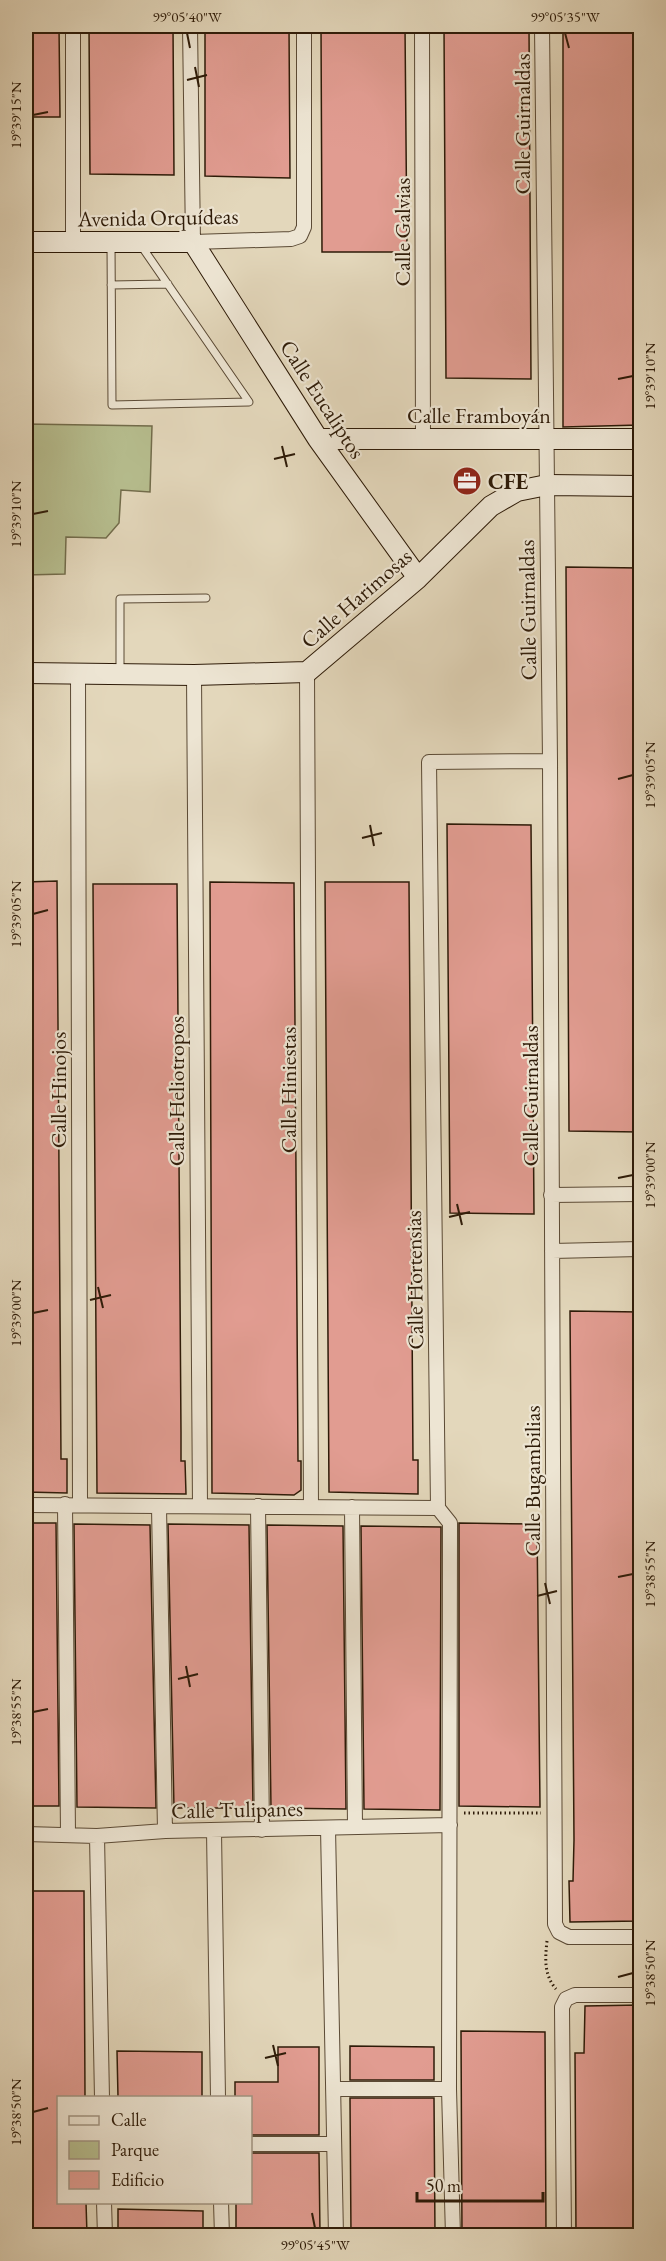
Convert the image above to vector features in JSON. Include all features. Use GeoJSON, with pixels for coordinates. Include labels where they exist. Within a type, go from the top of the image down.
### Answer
{"type":"FeatureCollection","features":[{"type":"Feature","properties":{"kind":"street"},"geometry":{"type":"LineString","coordinates":[[73,26],[73,243]]}},
{"type":"Feature","properties":{"kind":"street"},"geometry":{"type":"LineString","coordinates":[[190,26],[193,242]]}},
{"type":"Feature","properties":{"kind":"street","name":"Avenida Orquídeas"},"geometry":{"type":"LineString","coordinates":[[26,242],[193,242],[291,239],[300,236],[304,227],[304,26]]}},
{"type":"Feature","properties":{"kind":"street","name":"Calle Galvias"},"geometry":{"type":"LineString","coordinates":[[422,26],[423,439]]}},
{"type":"Feature","properties":{"kind":"street","name":"Calle Guirnaldas"},"geometry":{"type":"LineString","coordinates":[[542,26],[550,761],[552,1251]]}},
{"type":"Feature","properties":{"kind":"street","name":"Calle Eucaliptos"},"geometry":{"type":"LineString","coordinates":[[193,242],[318,439],[418,578]]}},
{"type":"Feature","properties":{"kind":"street","name":"Calle Framboyán"},"geometry":{"type":"LineString","coordinates":[[318,439],[640,439]]}},
{"type":"Feature","properties":{"kind":"street","name":"Calle Harimosas"},"geometry":{"type":"LineString","coordinates":[[26,673],[194,675],[307,672],[418,578],[491,506],[517,491],[547,485],[640,486]]}},
{"type":"Feature","properties":{"kind":"street","name":"Calle Hiniestas"},"geometry":{"type":"LineString","coordinates":[[307,672],[311,1507]]}},
{"type":"Feature","properties":{"kind":"street","name":"Calle Hinojos"},"geometry":{"type":"LineString","coordinates":[[78,674],[80,1505]]}},
{"type":"Feature","properties":{"kind":"street","name":"Calle Heliotropos"},"geometry":{"type":"LineString","coordinates":[[194,675],[200,1506]]}},
{"type":"Feature","properties":{"kind":"street","name":"Calle Hortensias"},"geometry":{"type":"LineString","coordinates":[[438,1508],[429,762],[550,761]]}},
{"type":"Feature","properties":{"kind":"street","name":"Calle Guirnaldas"},"geometry":{"type":"LineString","coordinates":[[551,1195],[640,1194]]}},
{"type":"Feature","properties":{"kind":"street"},"geometry":{"type":"LineString","coordinates":[[552,1251],[640,1249]]}},
{"type":"Feature","properties":{"kind":"street","name":"Calle Bugambilias"},"geometry":{"type":"LineString","coordinates":[[552,1251],[555,1924]]}},
{"type":"Feature","properties":{"kind":"street"},"geometry":{"type":"LineString","coordinates":[[26,1504],[438,1508],[450,1523],[449,2089],[453,2235]]}},
{"type":"Feature","properties":{"kind":"street"},"geometry":{"type":"LineString","coordinates":[[65,1504],[68,1834]]}},
{"type":"Feature","properties":{"kind":"street"},"geometry":{"type":"LineString","coordinates":[[258,1506],[262,1830]]}},
{"type":"Feature","properties":{"kind":"street"},"geometry":{"type":"LineString","coordinates":[[159,1507],[165,1831]]}},
{"type":"Feature","properties":{"kind":"street"},"geometry":{"type":"LineString","coordinates":[[352,1507],[355,1827]]}},
{"type":"Feature","properties":{"kind":"street","name":"Calle Tulipanes"},"geometry":{"type":"LineString","coordinates":[[26,1834],[97,1836],[165,1831],[328,1828],[450,1819]]}},
{"type":"Feature","properties":{"kind":"street"},"geometry":{"type":"LineString","coordinates":[[328,1828],[336,2235]]}},
{"type":"Feature","properties":{"kind":"street"},"geometry":{"type":"LineString","coordinates":[[214,1831],[218,2096]]}},
{"type":"Feature","properties":{"kind":"street"},"geometry":{"type":"LineString","coordinates":[[97,1836],[102,2096]]}},
{"type":"Feature","properties":{"kind":"street"},"geometry":{"type":"LineString","coordinates":[[555,1924],[559,1932],[569,1937],[640,1936]]}},
{"type":"Feature","properties":{"kind":"street"},"geometry":{"type":"LineString","coordinates":[[564,2235],[562,2007],[566,1999],[575,1995],[640,1995]]}},
{"type":"Feature","properties":{"kind":"street"},"geometry":{"type":"LineString","coordinates":[[333,2089],[449,2089]]}},
{"type":"Feature","properties":{"kind":"street"},"geometry":{"type":"LineString","coordinates":[[252,2144],[334,2144]]}},
{"type":"Feature","properties":{"kind":"street"},"geometry":{"type":"LineString","coordinates":[[104,2204],[105,2235]]}},
{"type":"Feature","properties":{"kind":"street"},"geometry":{"type":"LineString","coordinates":[[221,2204],[222,2235]]}},
{"type":"Feature","properties":{"kind":"lane"},"geometry":{"type":"LineString","coordinates":[[111,242],[112,405],[249,402],[139,242]]}},
{"type":"Feature","properties":{"kind":"lane"},"geometry":{"type":"LineString","coordinates":[[111,285],[168,284]]}},
{"type":"Feature","properties":{"kind":"lane"},"geometry":{"type":"LineString","coordinates":[[120,674],[120,599],[206,598]]}},
{"type":"Feature","properties":{"kind":"path"},"geometry":{"type":"LineString","coordinates":[[450,1819],[555,1813]]}},
{"type":"Feature","properties":{"kind":"path"},"geometry":{"type":"LineString","coordinates":[[555,1924],[547,1942],[545,1958],[548,1976],[566,1999]]}},
{"type":"Feature","properties":{"kind":"green space"},"geometry":{"type":"Polygon","coordinates":[[[26,424],[152,426],[150,492],[121,490],[119,523],[106,538],[66,537],[65,574],[26,575],[26,424]]]}},
{"type":"Feature","properties":{"kind":"building"},"geometry":{"type":"Polygon","coordinates":[[[27,26],[59,26],[60,117],[26,117],[27,26]]]}},
{"type":"Feature","properties":{"kind":"building"},"geometry":{"type":"Polygon","coordinates":[[[89,26],[173,26],[174,175],[90,174],[89,26]]]}},
{"type":"Feature","properties":{"kind":"building"},"geometry":{"type":"Polygon","coordinates":[[[205,26],[289,26],[290,178],[205,176],[205,26]]]}},
{"type":"Feature","properties":{"kind":"building"},"geometry":{"type":"Polygon","coordinates":[[[321,26],[405,26],[407,252],[322,252],[321,26]]]}},
{"type":"Feature","properties":{"kind":"building"},"geometry":{"type":"Polygon","coordinates":[[[444,26],[529,26],[531,379],[446,378],[444,26]]]}},
{"type":"Feature","properties":{"kind":"building"},"geometry":{"type":"Polygon","coordinates":[[[563,26],[640,26],[640,425],[563,427],[563,26]]]}},
{"type":"Feature","properties":{"kind":"building"},"geometry":{"type":"Polygon","coordinates":[[[566,567],[640,568],[640,1132],[569,1131],[566,567]]]}},
{"type":"Feature","properties":{"kind":"building"},"geometry":{"type":"Polygon","coordinates":[[[447,824],[531,825],[534,1214],[450,1213],[447,824]]]}},
{"type":"Feature","properties":{"kind":"building"},"geometry":{"type":"Polygon","coordinates":[[[57,881],[61,1459],[67,1459],[67,1493],[26,1492],[26,882],[57,881]]]}},
{"type":"Feature","properties":{"kind":"building"},"geometry":{"type":"Polygon","coordinates":[[[210,882],[294,883],[298,1461],[301,1461],[301,1490],[294,1495],[212,1493],[210,882]]]}},
{"type":"Feature","properties":{"kind":"building"},"geometry":{"type":"Polygon","coordinates":[[[325,882],[409,882],[413,1460],[418,1460],[418,1494],[329,1492],[325,882]]]}},
{"type":"Feature","properties":{"kind":"building"},"geometry":{"type":"Polygon","coordinates":[[[93,884],[177,884],[181,1461],[185,1461],[186,1494],[97,1493],[93,884]]]}},
{"type":"Feature","properties":{"kind":"building"},"geometry":{"type":"Polygon","coordinates":[[[570,1311],[640,1312],[640,1921],[570,1922],[569,1881],[573,1881],[574,1840],[570,1311]]]}},
{"type":"Feature","properties":{"kind":"building"},"geometry":{"type":"Polygon","coordinates":[[[26,1523],[56,1523],[59,1806],[26,1806],[26,1523]]]}},
{"type":"Feature","properties":{"kind":"building"},"geometry":{"type":"Polygon","coordinates":[[[459,1523],[537,1524],[540,1807],[459,1806],[459,1523]]]}},
{"type":"Feature","properties":{"kind":"building"},"geometry":{"type":"Polygon","coordinates":[[[74,1524],[150,1525],[156,1808],[77,1807],[74,1524]]]}},
{"type":"Feature","properties":{"kind":"building"},"geometry":{"type":"Polygon","coordinates":[[[168,1524],[249,1525],[253,1808],[174,1808],[168,1524]]]}},
{"type":"Feature","properties":{"kind":"building"},"geometry":{"type":"Polygon","coordinates":[[[267,1525],[343,1526],[346,1809],[271,1808],[267,1525]]]}},
{"type":"Feature","properties":{"kind":"building"},"geometry":{"type":"Polygon","coordinates":[[[361,1526],[441,1527],[440,1810],[364,1809],[361,1526]]]}},
{"type":"Feature","properties":{"kind":"building"},"geometry":{"type":"Polygon","coordinates":[[[26,1891],[84,1891],[85,2096],[57,2096],[57,2204],[86,2204],[87,2235],[26,2235],[26,1891]]]}},
{"type":"Feature","properties":{"kind":"building"},"geometry":{"type":"Polygon","coordinates":[[[640,2005],[640,2235],[576,2235],[575,2053],[584,2053],[585,2006],[640,2005]]]}},
{"type":"Feature","properties":{"kind":"building"},"geometry":{"type":"Polygon","coordinates":[[[461,2031],[545,2032],[546,2235],[462,2235],[461,2031]]]}},
{"type":"Feature","properties":{"kind":"building"},"geometry":{"type":"Polygon","coordinates":[[[350,2046],[434,2047],[434,2080],[350,2080],[350,2046]]]}},
{"type":"Feature","properties":{"kind":"building"},"geometry":{"type":"Polygon","coordinates":[[[278,2047],[319,2047],[319,2135],[252,2135],[252,2096],[235,2096],[235,2082],[278,2082],[278,2047]]]}},
{"type":"Feature","properties":{"kind":"building"},"geometry":{"type":"Polygon","coordinates":[[[117,2051],[202,2052],[202,2096],[118,2096],[117,2051]]]}},
{"type":"Feature","properties":{"kind":"building"},"geometry":{"type":"Polygon","coordinates":[[[350,2098],[434,2098],[435,2235],[351,2235],[350,2098]]]}},
{"type":"Feature","properties":{"kind":"building"},"geometry":{"type":"Polygon","coordinates":[[[252,2153],[319,2153],[320,2235],[236,2235],[236,2204],[252,2204],[252,2153]]]}},
{"type":"Feature","properties":{"kind":"building"},"geometry":{"type":"Polygon","coordinates":[[[118,2209],[203,2211],[203,2235],[118,2235],[118,2209]]]}},
{"type":"Feature","properties":{"kind":"place","name":"CFE"},"geometry":{"type":"Point","coordinates":[467,481]}}]}
